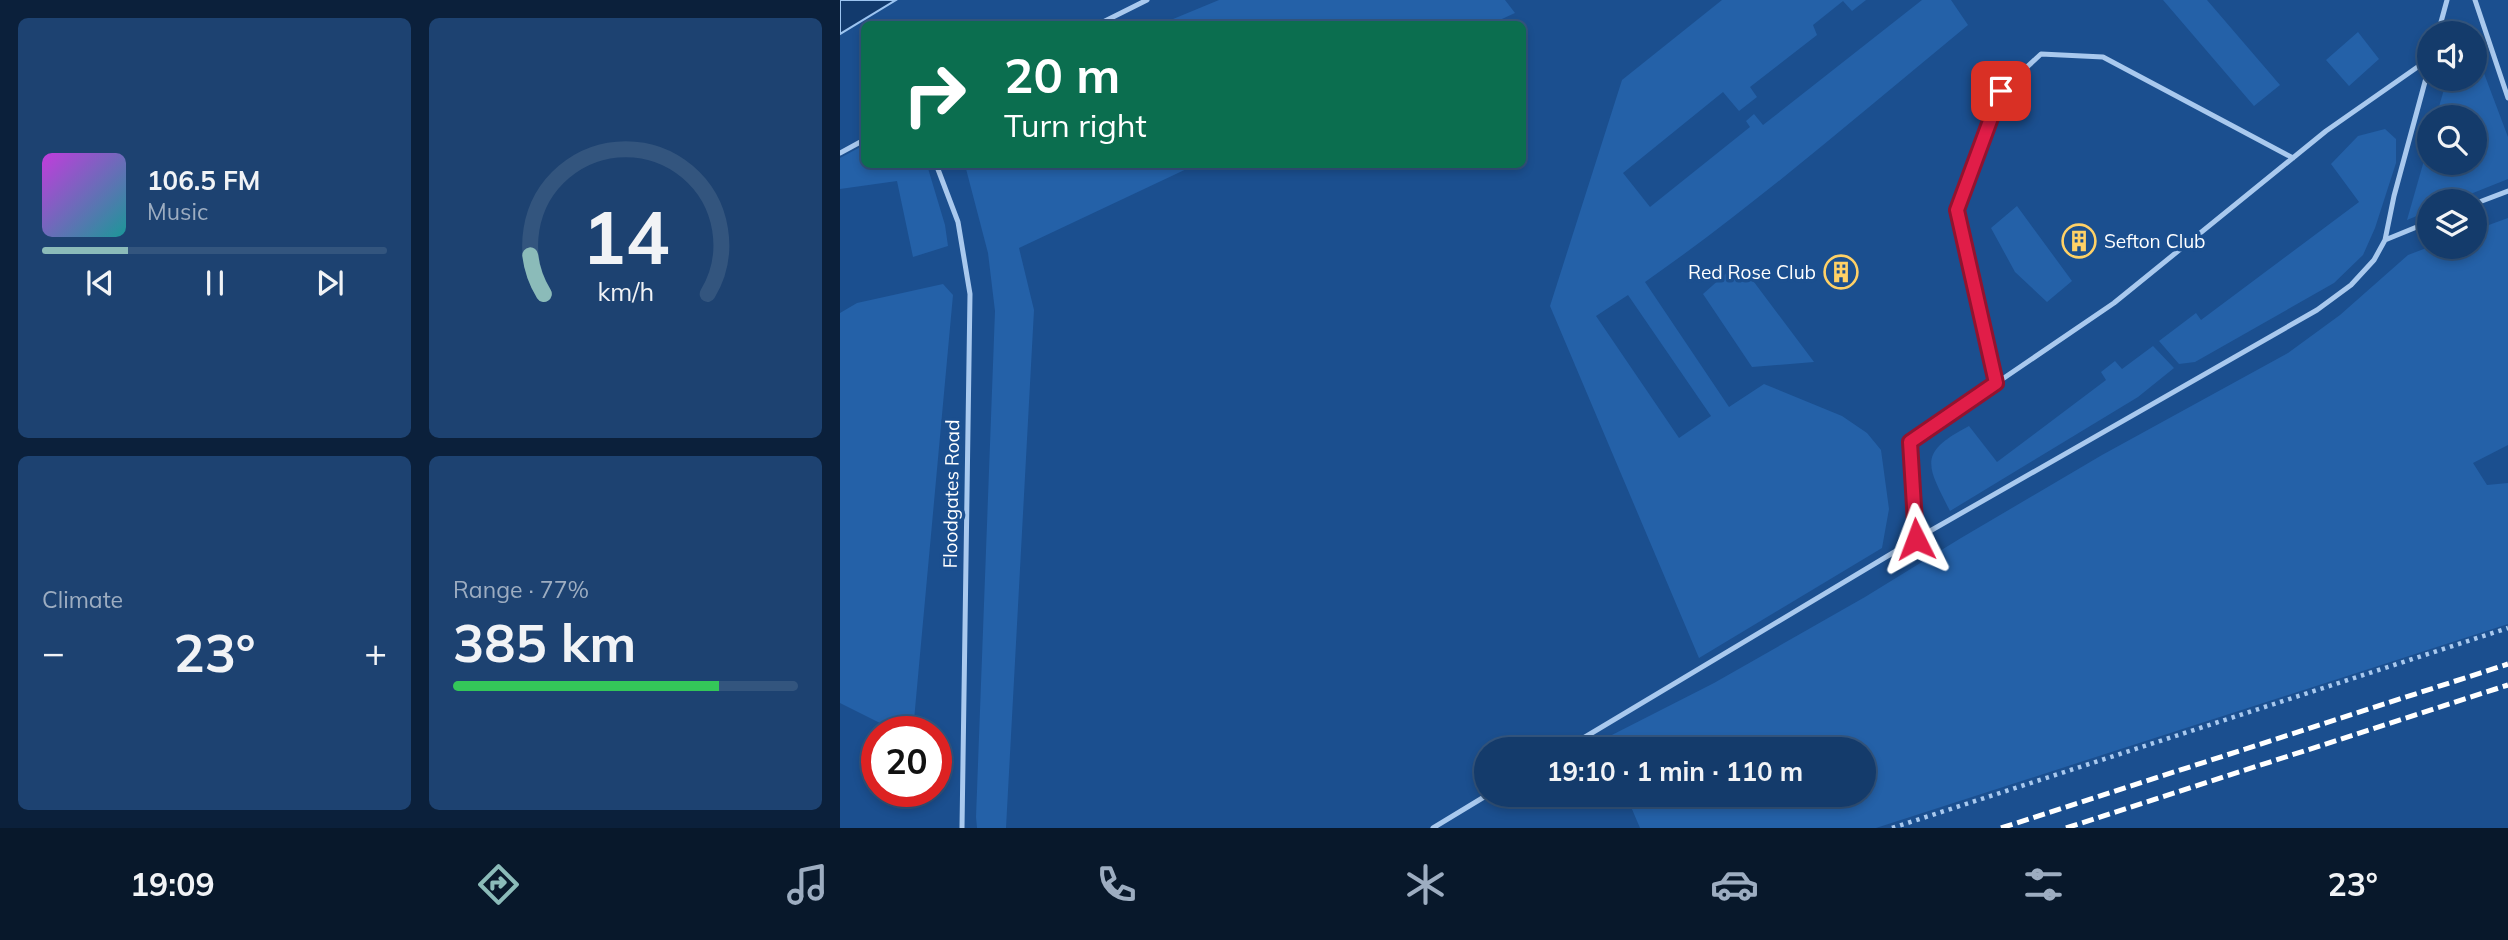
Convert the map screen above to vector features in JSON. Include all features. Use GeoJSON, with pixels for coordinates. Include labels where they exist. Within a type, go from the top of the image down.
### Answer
{"type":"FeatureCollection","features":[{"type":"Feature","properties":{"kind":"lane"},"geometry":{"type":"LineString","coordinates":[[1105,21],[1147,0]]}},
{"type":"Feature","properties":{"kind":"lane"},"geometry":{"type":"LineString","coordinates":[[2442,21],[2448,0]]}},
{"type":"Feature","properties":{"kind":"lane"},"geometry":{"type":"LineString","coordinates":[[2475,0],[2508,98]]}},
{"type":"Feature","properties":{"kind":"lane"},"geometry":{"type":"LineString","coordinates":[[1996,383],[1957,210],[2001,91],[2041,54],[2103,57],[2293,158]]}},
{"type":"Feature","properties":{"kind":"lane"},"geometry":{"type":"LineString","coordinates":[[1916,539],[1910,442],[2114,303],[2326,131],[2417,68]]}},
{"type":"Feature","properties":{"kind":"lane"},"geometry":{"type":"LineString","coordinates":[[1585,737],[1916,539],[2317,310],[2351,285],[2374,260],[2385,240],[2422,91]]}},
{"type":"Feature","properties":{"kind":"lane"},"geometry":{"type":"LineString","coordinates":[[840,153],[861,142]]}},
{"type":"Feature","properties":{"kind":"lane","name":"Floodgates Road"},"geometry":{"type":"LineString","coordinates":[[938,168],[958,222],[970,294],[962,828]]}},
{"type":"Feature","properties":{"kind":"lane"},"geometry":{"type":"LineString","coordinates":[[2487,199],[2508,191]]}},
{"type":"Feature","properties":{"kind":"lane"},"geometry":{"type":"LineString","coordinates":[[2385,240],[2417,227]]}},
{"type":"Feature","properties":{"kind":"lane"},"geometry":{"type":"LineString","coordinates":[[1433,828],[1474,803]]}},
{"type":"Feature","properties":{"kind":"path"},"geometry":{"type":"LineString","coordinates":[[1892,828],[2508,628]]}},
{"type":"Feature","properties":{"kind":"shaded area"},"geometry":{"type":"Polygon","coordinates":[[[840,0],[896,0],[861,21],[840,34],[840,0]]]}},
{"type":"Feature","properties":{"kind":"shaded area"},"geometry":{"type":"Polygon","coordinates":[[[1219,0],[1505,0],[1515,13],[1498,21],[1168,21],[1219,0]]]}},
{"type":"Feature","properties":{"kind":"shaded area"},"geometry":{"type":"Polygon","coordinates":[[[1722,0],[1866,0],[1852,11],[1843,1],[1813,25],[1817,35],[1750,87],[1757,97],[1739,111],[1723,92],[1623,173],[1650,207],[1750,127],[1746,121],[1754,114],[1763,125],[1922,0],[1951,0],[1968,25],[1769,189],[1645,282],[1729,407],[1764,384],[1842,416],[1867,433],[1881,450],[1889,509],[1882,548],[1699,658],[1550,306],[1622,80],[1722,0]],[[1628,295],[1596,316],[1679,438],[1711,416],[1628,295]]]}},
{"type":"Feature","properties":{"kind":"shaded area"},"geometry":{"type":"Polygon","coordinates":[[[2163,0],[2207,0],[2280,85],[2254,106],[2163,0]]]}},
{"type":"Feature","properties":{"kind":"shaded area"},"geometry":{"type":"Polygon","coordinates":[[[2358,32],[2379,59],[2349,86],[2326,60],[2358,32]]]}},
{"type":"Feature","properties":{"kind":"shaded area"},"geometry":{"type":"Polygon","coordinates":[[[2487,81],[2508,137],[2508,179],[2483,189],[2417,189],[2417,216],[2407,220],[2420,175],[2487,175],[2487,105],[2439,105],[2444,91],[2487,91],[2487,81]]]}},
{"type":"Feature","properties":{"kind":"shaded area"},"geometry":{"type":"Polygon","coordinates":[[[2385,129],[2396,139],[2396,163],[2375,228],[2363,255],[2334,283],[2195,362],[2179,364],[2159,341],[2196,313],[2201,320],[2359,202],[2331,164],[2358,136],[2385,129]]]}},
{"type":"Feature","properties":{"kind":"shaded area"},"geometry":{"type":"Polygon","coordinates":[[[861,147],[861,168],[928,168],[945,225],[948,246],[913,257],[897,181],[840,189],[840,158],[861,147]]]}},
{"type":"Feature","properties":{"kind":"shaded area"},"geometry":{"type":"Polygon","coordinates":[[[966,168],[1189,168],[1019,248],[1034,310],[1006,828],[977,828],[976,817],[995,311],[988,253],[966,168]]]}},
{"type":"Feature","properties":{"kind":"shaded area"},"geometry":{"type":"Polygon","coordinates":[[[2017,206],[2072,281],[2047,302],[2015,272],[1991,228],[2017,206]]]}},
{"type":"Feature","properties":{"kind":"shaded area"},"geometry":{"type":"Polygon","coordinates":[[[2508,218],[2508,445],[2473,463],[2487,485],[2508,483],[2508,624],[1876,828],[1640,828],[1631,807],[1876,807],[1876,737],[1608,737],[1714,683],[1865,597],[2102,455],[2288,353],[2340,315],[2408,255],[2417,252],[2417,259],[2487,259],[2487,226],[2508,218]]]}},
{"type":"Feature","properties":{"kind":"shaded area"},"geometry":{"type":"Polygon","coordinates":[[[1739,262],[1814,362],[1752,367],[1703,294],[1739,262]]]}},
{"type":"Feature","properties":{"kind":"shaded area"},"geometry":{"type":"Polygon","coordinates":[[[943,284],[953,295],[914,716],[866,716],[840,703],[840,313],[857,303],[943,284]]]}},
{"type":"Feature","properties":{"kind":"shaded area"},"geometry":{"type":"Polygon","coordinates":[[[2153,346],[2174,368],[2138,397],[1950,511],[1932,471],[1931,461],[1941,444],[1969,426],[1997,462],[2106,380],[2101,372],[2115,361],[2122,369],[2153,346]]]}},
{"type":"Feature","properties":{"kind":"railway"},"geometry":{"type":"LineString","coordinates":[[2001,828],[2508,664]]}},
{"type":"Feature","properties":{"kind":"railway"},"geometry":{"type":"LineString","coordinates":[[2066,828],[2508,685]]}},
{"type":"Feature","properties":{"kind":"place","name":"Sefton Club"},"geometry":{"type":"Point","coordinates":[2079,241]}},
{"type":"Feature","properties":{"kind":"place","name":"Red Rose Club"},"geometry":{"type":"Point","coordinates":[1841,272]}},
{"type":"Feature","properties":{"kind":"route"},"geometry":{"type":"LineString","coordinates":[[1916,539],[1910,442],[1996,383],[1957,210],[2001,91]]}}]}
